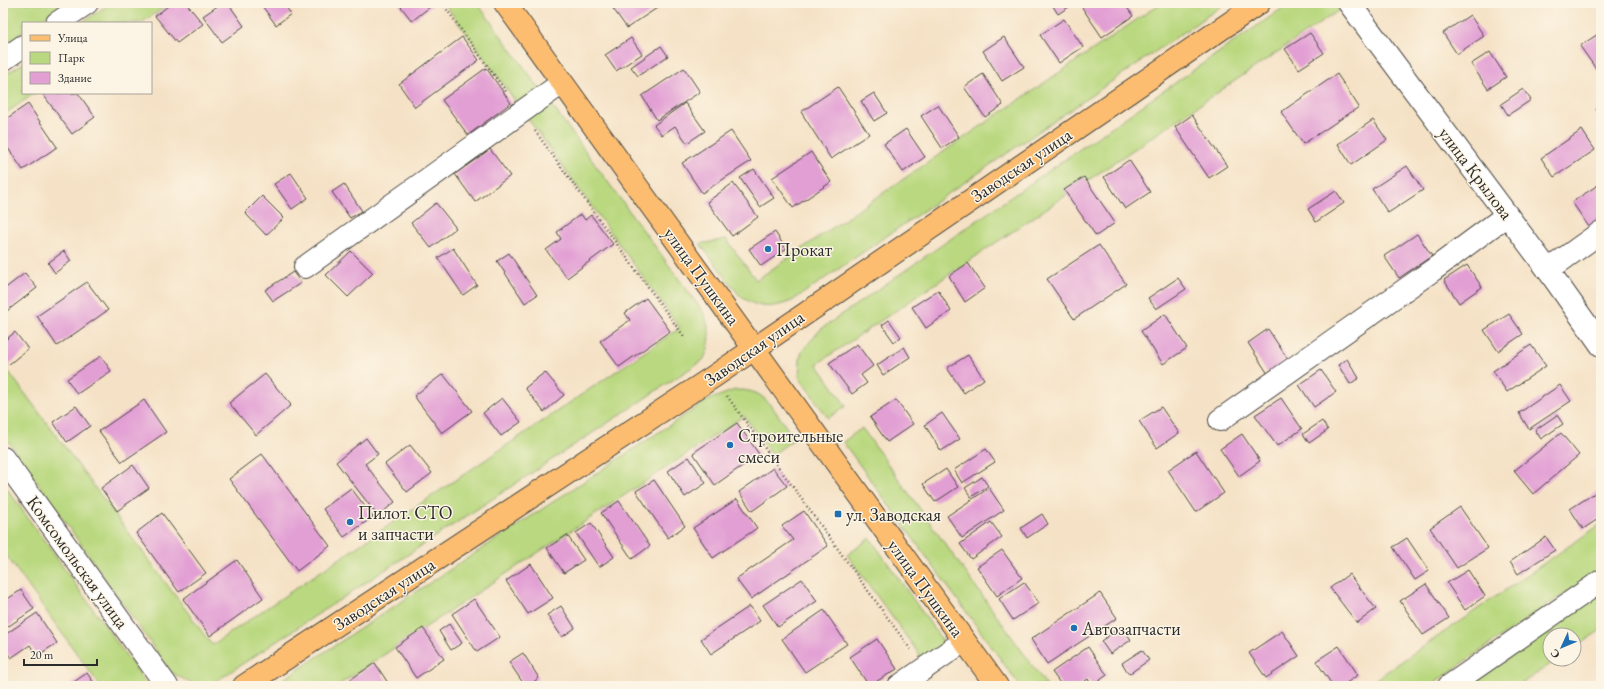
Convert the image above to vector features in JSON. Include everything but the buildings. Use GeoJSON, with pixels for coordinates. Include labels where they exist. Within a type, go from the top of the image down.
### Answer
{"type":"FeatureCollection","features":[{"type":"Feature","properties":{"kind":"main road","name":"улица Пушкина"},"geometry":{"type":"LineString","coordinates":[[505,3],[997,686]]}},
{"type":"Feature","properties":{"kind":"main road","name":"Заводская улица"},"geometry":{"type":"LineString","coordinates":[[244,686],[713,377],[1259,3]]}},
{"type":"Feature","properties":{"kind":"street"},"geometry":{"type":"LineString","coordinates":[[58,22],[87,3]]}},
{"type":"Feature","properties":{"kind":"street","name":"улица Крылова"},"geometry":{"type":"LineString","coordinates":[[1349,3],[1548,270],[1601,345]]}},
{"type":"Feature","properties":{"kind":"street"},"geometry":{"type":"LineString","coordinates":[[3,60],[22,47]]}},
{"type":"Feature","properties":{"kind":"street"},"geometry":{"type":"LineString","coordinates":[[305,268],[562,83]]}},
{"type":"Feature","properties":{"kind":"street"},"geometry":{"type":"LineString","coordinates":[[1220,420],[1340,337],[1507,215]]}},
{"type":"Feature","properties":{"kind":"street"},"geometry":{"type":"LineString","coordinates":[[1548,270],[1601,232]]}},
{"type":"Feature","properties":{"kind":"street","name":"Комсомольская улица"},"geometry":{"type":"LineString","coordinates":[[3,458],[167,686]]}},
{"type":"Feature","properties":{"kind":"street"},"geometry":{"type":"LineString","coordinates":[[1449,686],[1601,581]]}},
{"type":"Feature","properties":{"kind":"street"},"geometry":{"type":"LineString","coordinates":[[899,686],[964,641]]}},
{"type":"Feature","properties":{"kind":"path"},"geometry":{"type":"LineString","coordinates":[[442,3],[685,338]]}},
{"type":"Feature","properties":{"kind":"path"},"geometry":{"type":"LineString","coordinates":[[727,396],[924,668]]}},
{"type":"Feature","properties":{"kind":"green space"},"geometry":{"type":"Polygon","coordinates":[[[3,3],[66,3],[38,22],[22,22],[22,33],[3,46],[3,3]]]}},
{"type":"Feature","properties":{"kind":"green space"},"geometry":{"type":"Polygon","coordinates":[[[111,3],[171,3],[142,22],[82,22],[111,3]]]}},
{"type":"Feature","properties":{"kind":"green space"},"geometry":{"type":"Polygon","coordinates":[[[444,3],[477,3],[703,312],[709,330],[709,342],[706,354],[703,360],[209,686],[196,686],[171,672],[3,434],[3,364],[212,645],[680,328],[444,3]]]}},
{"type":"Feature","properties":{"kind":"green space"},"geometry":{"type":"Polygon","coordinates":[[[1161,3],[1226,3],[792,301],[777,305],[765,306],[753,303],[740,296],[700,244],[726,239],[756,280],[1161,3]]]}},
{"type":"Feature","properties":{"kind":"green space"},"geometry":{"type":"Polygon","coordinates":[[[1290,3],[1337,3],[1341,9],[817,364],[846,406],[828,418],[799,377],[802,351],[821,329],[1290,3]]]}},
{"type":"Feature","properties":{"kind":"green space"},"geometry":{"type":"Polygon","coordinates":[[[22,64],[22,94],[34,94],[3,115],[3,76],[22,64]]]}},
{"type":"Feature","properties":{"kind":"green space"},"geometry":{"type":"Polygon","coordinates":[[[735,390],[746,390],[753,392],[765,399],[776,412],[794,439],[772,455],[744,416],[337,686],[273,686],[708,400],[735,390]]]}},
{"type":"Feature","properties":{"kind":"green space"},"geometry":{"type":"Polygon","coordinates":[[[862,428],[1047,686],[1020,686],[843,442],[862,428]]]}},
{"type":"Feature","properties":{"kind":"green space"},"geometry":{"type":"Polygon","coordinates":[[[3,483],[148,686],[100,686],[3,551],[3,483]]]}},
{"type":"Feature","properties":{"kind":"green space"},"geometry":{"type":"Polygon","coordinates":[[[1601,524],[1601,569],[1429,686],[1366,686],[1601,524]]]}},
{"type":"Feature","properties":{"kind":"green space"},"geometry":{"type":"Polygon","coordinates":[[[870,538],[944,643],[922,658],[847,555],[870,538]]]}},
{"type":"Feature","properties":{"kind":"green space"},"geometry":{"type":"Polygon","coordinates":[[[1601,593],[1601,630],[1582,643],[1582,627],[1553,627],[1601,593]]]}},
{"type":"Feature","properties":{"kind":"green space"},"geometry":{"type":"Polygon","coordinates":[[[1542,635],[1542,667],[1546,667],[1518,686],[1469,686],[1542,635]]]}},
{"type":"Feature","properties":{"kind":"place","name":"Прокат"},"geometry":{"type":"Point","coordinates":[768,249]}},
{"type":"Feature","properties":{"kind":"place","name":"Строительные смеси"},"geometry":{"type":"Point","coordinates":[730,445]}},
{"type":"Feature","properties":{"kind":"place","name":"ул. Заводская"},"geometry":{"type":"Point","coordinates":[838,514]}},
{"type":"Feature","properties":{"kind":"place","name":"Пилот. СТО и запчасти"},"geometry":{"type":"Point","coordinates":[350,522]}},
{"type":"Feature","properties":{"kind":"place","name":"Автозапчасти"},"geometry":{"type":"Point","coordinates":[1074,628]}}]}
